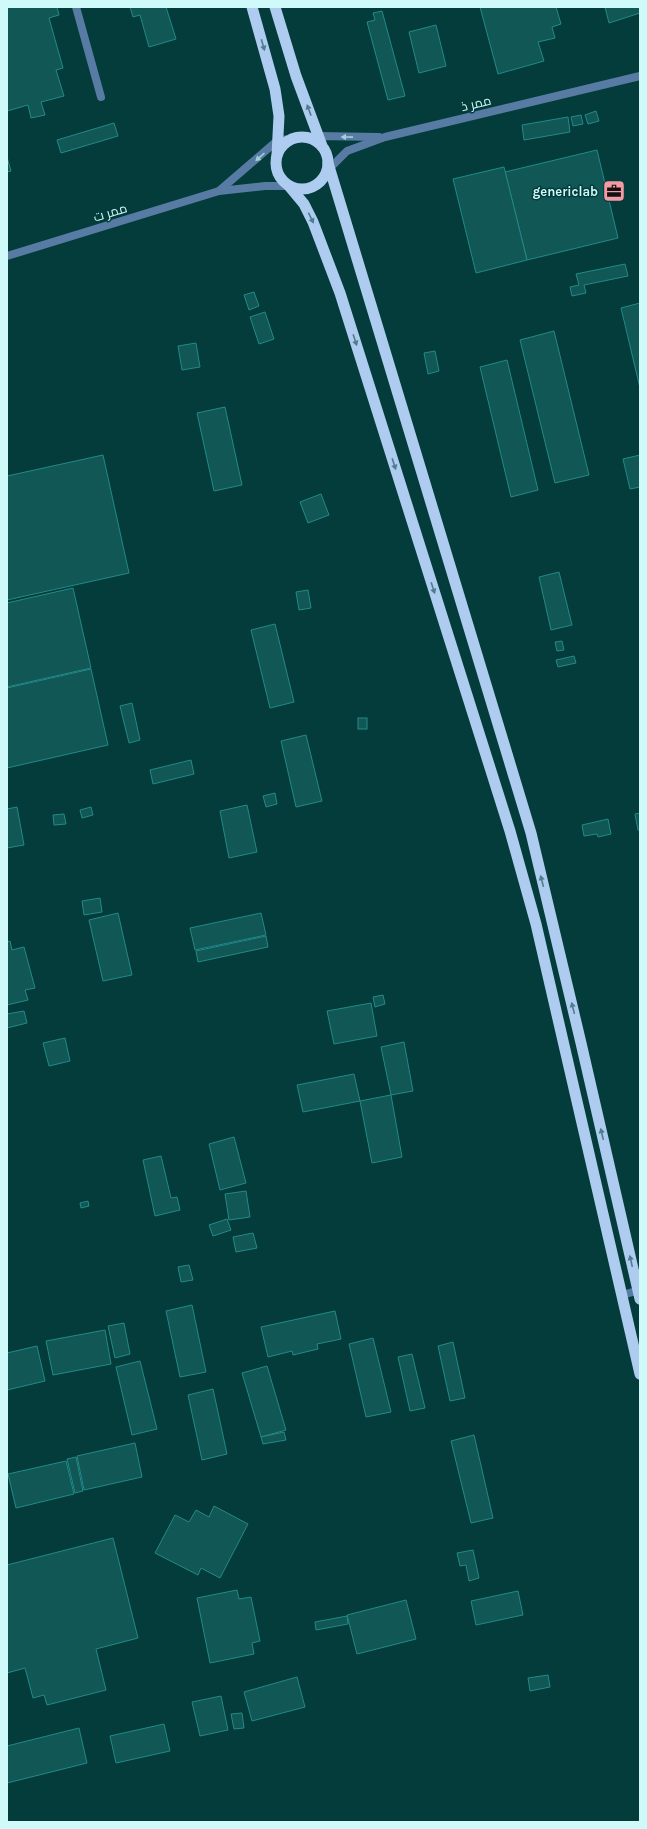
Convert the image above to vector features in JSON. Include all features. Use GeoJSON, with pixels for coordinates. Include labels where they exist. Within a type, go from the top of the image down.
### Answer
{"type":"FeatureCollection","features":[{"type":"Feature","properties":{"kind":"highway"},"geometry":{"type":"LineString","coordinates":[[252,7],[276,88],[279,116],[277,157],[278,173],[282,180],[304,204],[313,222],[340,293],[510,831],[536,924],[640,1374]]}},
{"type":"Feature","properties":{"kind":"highway"},"geometry":{"type":"LineString","coordinates":[[275,7],[313,137],[322,147],[326,155],[328,168],[531,833],[639,1293]]}},
{"type":"Feature","properties":{"kind":"highway"},"geometry":{"type":"LineString","coordinates":[[277,157],[280,149],[293,139],[300,137],[313,137]]}},
{"type":"Feature","properties":{"kind":"highway"},"geometry":{"type":"LineString","coordinates":[[289,186],[298,189],[307,189],[318,183],[328,168]]}},
{"type":"Feature","properties":{"kind":"street"},"geometry":{"type":"LineString","coordinates":[[76,7],[101,97]]}},
{"type":"Feature","properties":{"kind":"street","name":"ممر ذ"},"geometry":{"type":"LineString","coordinates":[[328,168],[347,151],[385,136],[640,76]]}},
{"type":"Feature","properties":{"kind":"street"},"geometry":{"type":"LineString","coordinates":[[313,137],[385,136]]}},
{"type":"Feature","properties":{"kind":"street"},"geometry":{"type":"LineString","coordinates":[[278,140],[293,139]]}},
{"type":"Feature","properties":{"kind":"street","name":"ممر ت"},"geometry":{"type":"LineString","coordinates":[[219,191],[278,140]]}},
{"type":"Feature","properties":{"kind":"street","name":"ممر ت"},"geometry":{"type":"LineString","coordinates":[[7,256],[219,191],[266,186],[289,186]]}},
{"type":"Feature","properties":{"kind":"street"},"geometry":{"type":"LineString","coordinates":[[622,1295],[639,1293]]}},
{"type":"Feature","properties":{"kind":"building"},"geometry":{"type":"Polygon","coordinates":[[[7,7],[57,7],[59,15],[49,18],[63,68],[56,70],[64,96],[41,102],[45,115],[31,118],[28,105],[7,111],[7,7]]]}},
{"type":"Feature","properties":{"kind":"building"},"geometry":{"type":"Polygon","coordinates":[[[130,7],[166,7],[176,39],[149,47],[140,15],[133,17],[130,7]]]}},
{"type":"Feature","properties":{"kind":"building"},"geometry":{"type":"Polygon","coordinates":[[[480,7],[556,7],[561,24],[552,27],[555,38],[538,42],[544,61],[498,74],[480,7]]]}},
{"type":"Feature","properties":{"kind":"building"},"geometry":{"type":"Polygon","coordinates":[[[605,7],[640,7],[640,13],[609,23],[605,7]]]}},
{"type":"Feature","properties":{"kind":"building"},"geometry":{"type":"Polygon","coordinates":[[[382,11],[405,96],[388,100],[367,22],[375,20],[373,13],[382,11]]]}},
{"type":"Feature","properties":{"kind":"building"},"geometry":{"type":"Polygon","coordinates":[[[436,25],[446,66],[419,73],[409,32],[436,25]]]}},
{"type":"Feature","properties":{"kind":"building"},"geometry":{"type":"Polygon","coordinates":[[[596,111],[599,121],[588,124],[585,115],[596,111]]]}},
{"type":"Feature","properties":{"kind":"building"},"geometry":{"type":"Polygon","coordinates":[[[581,115],[583,124],[573,126],[571,117],[581,115]]]}},
{"type":"Feature","properties":{"kind":"building"},"geometry":{"type":"Polygon","coordinates":[[[568,117],[570,132],[524,140],[522,125],[568,117]]]}},
{"type":"Feature","properties":{"kind":"building"},"geometry":{"type":"Polygon","coordinates":[[[114,123],[118,136],[61,153],[57,140],[114,123]]]}},
{"type":"Feature","properties":{"kind":"building"},"geometry":{"type":"Polygon","coordinates":[[[597,150],[618,238],[527,260],[505,172],[597,150]]]}},
{"type":"Feature","properties":{"kind":"building"},"geometry":{"type":"Polygon","coordinates":[[[7,157],[11,171],[7,172],[7,157]]]}},
{"type":"Feature","properties":{"kind":"building"},"geometry":{"type":"Polygon","coordinates":[[[504,167],[527,260],[476,273],[453,179],[504,167]]]}},
{"type":"Feature","properties":{"kind":"building"},"geometry":{"type":"Polygon","coordinates":[[[625,264],[628,276],[584,285],[586,293],[572,296],[570,287],[579,285],[576,274],[625,264]]]}},
{"type":"Feature","properties":{"kind":"building"},"geometry":{"type":"Polygon","coordinates":[[[254,292],[259,306],[249,310],[244,295],[254,292]]]}},
{"type":"Feature","properties":{"kind":"building"},"geometry":{"type":"Polygon","coordinates":[[[640,303],[640,388],[621,308],[640,303]]]}},
{"type":"Feature","properties":{"kind":"building"},"geometry":{"type":"Polygon","coordinates":[[[265,312],[274,339],[259,344],[250,317],[265,312]]]}},
{"type":"Feature","properties":{"kind":"building"},"geometry":{"type":"Polygon","coordinates":[[[554,331],[589,475],[555,483],[520,340],[554,331]]]}},
{"type":"Feature","properties":{"kind":"building"},"geometry":{"type":"Polygon","coordinates":[[[196,343],[200,367],[182,370],[178,346],[196,343]]]}},
{"type":"Feature","properties":{"kind":"building"},"geometry":{"type":"Polygon","coordinates":[[[435,351],[439,371],[428,374],[424,353],[435,351]]]}},
{"type":"Feature","properties":{"kind":"building"},"geometry":{"type":"Polygon","coordinates":[[[507,360],[538,490],[511,497],[480,367],[507,360]]]}},
{"type":"Feature","properties":{"kind":"building"},"geometry":{"type":"Polygon","coordinates":[[[225,407],[242,485],[214,491],[197,413],[225,407]]]}},
{"type":"Feature","properties":{"kind":"building"},"geometry":{"type":"Polygon","coordinates":[[[103,455],[129,573],[7,600],[7,476],[103,455]]]}},
{"type":"Feature","properties":{"kind":"building"},"geometry":{"type":"Polygon","coordinates":[[[640,455],[640,487],[630,489],[623,459],[640,455]]]}},
{"type":"Feature","properties":{"kind":"building"},"geometry":{"type":"Polygon","coordinates":[[[321,494],[329,515],[308,523],[300,502],[321,494]]]}},
{"type":"Feature","properties":{"kind":"building"},"geometry":{"type":"Polygon","coordinates":[[[559,572],[572,625],[551,630],[539,577],[559,572]]]}},
{"type":"Feature","properties":{"kind":"building"},"geometry":{"type":"Polygon","coordinates":[[[73,588],[91,668],[7,687],[7,603],[73,588]]]}},
{"type":"Feature","properties":{"kind":"building"},"geometry":{"type":"Polygon","coordinates":[[[308,590],[311,608],[299,610],[296,592],[308,590]]]}},
{"type":"Feature","properties":{"kind":"building"},"geometry":{"type":"Polygon","coordinates":[[[275,624],[294,702],[270,708],[251,630],[275,624]]]}},
{"type":"Feature","properties":{"kind":"building"},"geometry":{"type":"Polygon","coordinates":[[[562,641],[564,650],[557,651],[555,642],[562,641]]]}},
{"type":"Feature","properties":{"kind":"building"},"geometry":{"type":"Polygon","coordinates":[[[574,656],[576,663],[558,667],[556,660],[574,656]]]}},
{"type":"Feature","properties":{"kind":"building"},"geometry":{"type":"Polygon","coordinates":[[[91,669],[108,745],[7,768],[7,688],[91,669]]]}},
{"type":"Feature","properties":{"kind":"building"},"geometry":{"type":"Polygon","coordinates":[[[132,703],[140,740],[129,743],[120,706],[132,703]]]}},
{"type":"Feature","properties":{"kind":"building"},"geometry":{"type":"Polygon","coordinates":[[[358,718],[367,718],[367,729],[358,729],[358,718]]]}},
{"type":"Feature","properties":{"kind":"building"},"geometry":{"type":"Polygon","coordinates":[[[306,735],[322,801],[296,807],[281,741],[306,735]]]}},
{"type":"Feature","properties":{"kind":"building"},"geometry":{"type":"Polygon","coordinates":[[[191,760],[194,774],[153,784],[150,770],[191,760]]]}},
{"type":"Feature","properties":{"kind":"building"},"geometry":{"type":"Polygon","coordinates":[[[275,793],[277,804],[266,807],[263,796],[275,793]]]}},
{"type":"Feature","properties":{"kind":"building"},"geometry":{"type":"Polygon","coordinates":[[[247,805],[257,852],[229,858],[220,811],[247,805]]]}},
{"type":"Feature","properties":{"kind":"building"},"geometry":{"type":"Polygon","coordinates":[[[17,807],[24,845],[7,848],[7,809],[17,807]]]}},
{"type":"Feature","properties":{"kind":"building"},"geometry":{"type":"Polygon","coordinates":[[[91,807],[93,815],[82,818],[80,810],[91,807]]]}},
{"type":"Feature","properties":{"kind":"building"},"geometry":{"type":"Polygon","coordinates":[[[640,813],[640,830],[638,830],[635,814],[640,813]]]}},
{"type":"Feature","properties":{"kind":"building"},"geometry":{"type":"Polygon","coordinates":[[[64,814],[66,824],[54,825],[53,815],[64,814]]]}},
{"type":"Feature","properties":{"kind":"building"},"geometry":{"type":"Polygon","coordinates":[[[608,819],[611,834],[598,837],[597,834],[584,836],[582,825],[608,819]]]}},
{"type":"Feature","properties":{"kind":"building"},"geometry":{"type":"Polygon","coordinates":[[[100,898],[102,912],[84,915],[82,901],[100,898]]]}},
{"type":"Feature","properties":{"kind":"building"},"geometry":{"type":"Polygon","coordinates":[[[118,913],[132,975],[103,981],[89,920],[118,913]]]}},
{"type":"Feature","properties":{"kind":"building"},"geometry":{"type":"Polygon","coordinates":[[[261,913],[266,935],[195,950],[190,928],[261,913]]]}},
{"type":"Feature","properties":{"kind":"building"},"geometry":{"type":"Polygon","coordinates":[[[266,936],[268,947],[198,962],[196,951],[266,936]]]}},
{"type":"Feature","properties":{"kind":"building"},"geometry":{"type":"Polygon","coordinates":[[[10,941],[12,950],[24,947],[35,988],[25,990],[28,1000],[7,1005],[7,942],[10,941]]]}},
{"type":"Feature","properties":{"kind":"building"},"geometry":{"type":"Polygon","coordinates":[[[383,995],[385,1004],[375,1007],[373,997],[383,995]]]}},
{"type":"Feature","properties":{"kind":"building"},"geometry":{"type":"Polygon","coordinates":[[[371,1003],[377,1036],[334,1044],[327,1011],[371,1003]]]}},
{"type":"Feature","properties":{"kind":"building"},"geometry":{"type":"Polygon","coordinates":[[[24,1011],[27,1023],[7,1028],[7,1014],[24,1011]]]}},
{"type":"Feature","properties":{"kind":"building"},"geometry":{"type":"Polygon","coordinates":[[[65,1038],[70,1061],[49,1066],[43,1043],[65,1038]]]}},
{"type":"Feature","properties":{"kind":"building"},"geometry":{"type":"Polygon","coordinates":[[[404,1042],[413,1091],[391,1095],[381,1047],[404,1042]]]}},
{"type":"Feature","properties":{"kind":"building"},"geometry":{"type":"Polygon","coordinates":[[[354,1074],[360,1101],[303,1112],[297,1085],[354,1074]]]}},
{"type":"Feature","properties":{"kind":"building"},"geometry":{"type":"Polygon","coordinates":[[[391,1095],[402,1157],[372,1163],[360,1101],[391,1095]]]}},
{"type":"Feature","properties":{"kind":"building"},"geometry":{"type":"Polygon","coordinates":[[[234,1137],[246,1183],[220,1190],[209,1144],[234,1137]]]}},
{"type":"Feature","properties":{"kind":"building"},"geometry":{"type":"Polygon","coordinates":[[[161,1156],[171,1198],[177,1197],[180,1210],[155,1216],[143,1160],[161,1156]]]}},
{"type":"Feature","properties":{"kind":"building"},"geometry":{"type":"Polygon","coordinates":[[[246,1191],[250,1217],[229,1220],[225,1194],[246,1191]]]}},
{"type":"Feature","properties":{"kind":"building"},"geometry":{"type":"Polygon","coordinates":[[[88,1201],[89,1206],[81,1208],[80,1203],[88,1201]]]}},
{"type":"Feature","properties":{"kind":"building"},"geometry":{"type":"Polygon","coordinates":[[[227,1219],[231,1230],[213,1236],[209,1225],[227,1219]]]}},
{"type":"Feature","properties":{"kind":"building"},"geometry":{"type":"Polygon","coordinates":[[[253,1233],[257,1248],[236,1252],[233,1237],[253,1233]]]}},
{"type":"Feature","properties":{"kind":"building"},"geometry":{"type":"Polygon","coordinates":[[[189,1265],[193,1280],[181,1282],[178,1267],[189,1265]]]}},
{"type":"Feature","properties":{"kind":"building"},"geometry":{"type":"Polygon","coordinates":[[[192,1305],[206,1372],[180,1377],[166,1311],[192,1305]]]}},
{"type":"Feature","properties":{"kind":"building"},"geometry":{"type":"Polygon","coordinates":[[[335,1311],[341,1339],[317,1344],[318,1349],[293,1355],[292,1351],[268,1357],[261,1327],[335,1311]]]}},
{"type":"Feature","properties":{"kind":"building"},"geometry":{"type":"Polygon","coordinates":[[[124,1323],[130,1354],[115,1358],[108,1326],[124,1323]]]}},
{"type":"Feature","properties":{"kind":"building"},"geometry":{"type":"Polygon","coordinates":[[[105,1330],[111,1364],[53,1375],[46,1341],[105,1330]]]}},
{"type":"Feature","properties":{"kind":"building"},"geometry":{"type":"Polygon","coordinates":[[[373,1338],[391,1412],[366,1417],[349,1344],[373,1338]]]}},
{"type":"Feature","properties":{"kind":"building"},"geometry":{"type":"Polygon","coordinates":[[[453,1342],[465,1398],[450,1401],[438,1346],[453,1342]]]}},
{"type":"Feature","properties":{"kind":"building"},"geometry":{"type":"Polygon","coordinates":[[[37,1346],[45,1381],[7,1390],[7,1353],[37,1346]]]}},
{"type":"Feature","properties":{"kind":"building"},"geometry":{"type":"Polygon","coordinates":[[[412,1354],[425,1408],[410,1411],[398,1357],[412,1354]]]}},
{"type":"Feature","properties":{"kind":"building"},"geometry":{"type":"Polygon","coordinates":[[[140,1361],[157,1429],[132,1435],[116,1367],[140,1361]]]}},
{"type":"Feature","properties":{"kind":"building"},"geometry":{"type":"Polygon","coordinates":[[[267,1366],[286,1430],[261,1437],[242,1373],[267,1366]]]}},
{"type":"Feature","properties":{"kind":"building"},"geometry":{"type":"Polygon","coordinates":[[[213,1389],[227,1454],[202,1460],[188,1395],[213,1389]]]}},
{"type":"Feature","properties":{"kind":"building"},"geometry":{"type":"Polygon","coordinates":[[[284,1432],[286,1440],[263,1444],[261,1437],[284,1432]]]}},
{"type":"Feature","properties":{"kind":"building"},"geometry":{"type":"Polygon","coordinates":[[[474,1435],[493,1518],[471,1523],[451,1441],[474,1435]]]}},
{"type":"Feature","properties":{"kind":"building"},"geometry":{"type":"Polygon","coordinates":[[[135,1443],[142,1477],[84,1490],[77,1456],[135,1443]]]}},
{"type":"Feature","properties":{"kind":"building"},"geometry":{"type":"Polygon","coordinates":[[[76,1457],[83,1491],[75,1493],[67,1459],[76,1457]]]}},
{"type":"Feature","properties":{"kind":"building"},"geometry":{"type":"Polygon","coordinates":[[[66,1461],[74,1494],[16,1508],[8,1474],[66,1461]]]}},
{"type":"Feature","properties":{"kind":"building"},"geometry":{"type":"Polygon","coordinates":[[[214,1506],[248,1524],[220,1578],[201,1568],[198,1575],[155,1553],[175,1515],[189,1522],[196,1510],[209,1517],[214,1506]]]}},
{"type":"Feature","properties":{"kind":"building"},"geometry":{"type":"Polygon","coordinates":[[[113,1538],[138,1638],[96,1649],[106,1690],[47,1705],[44,1695],[33,1698],[25,1668],[7,1673],[7,1565],[113,1538]]]}},
{"type":"Feature","properties":{"kind":"building"},"geometry":{"type":"Polygon","coordinates":[[[473,1550],[479,1578],[469,1581],[466,1565],[460,1566],[457,1553],[473,1550]]]}},
{"type":"Feature","properties":{"kind":"building"},"geometry":{"type":"Polygon","coordinates":[[[237,1590],[239,1599],[251,1597],[260,1641],[252,1643],[254,1654],[210,1663],[197,1598],[237,1590]]]}},
{"type":"Feature","properties":{"kind":"building"},"geometry":{"type":"Polygon","coordinates":[[[518,1591],[523,1615],[476,1625],[471,1601],[518,1591]]]}},
{"type":"Feature","properties":{"kind":"building"},"geometry":{"type":"Polygon","coordinates":[[[406,1600],[416,1639],[357,1654],[347,1615],[406,1600]]]}},
{"type":"Feature","properties":{"kind":"building"},"geometry":{"type":"Polygon","coordinates":[[[347,1616],[348,1624],[316,1630],[315,1622],[347,1616]]]}},
{"type":"Feature","properties":{"kind":"building"},"geometry":{"type":"Polygon","coordinates":[[[548,1675],[550,1687],[530,1691],[528,1678],[548,1675]]]}},
{"type":"Feature","properties":{"kind":"building"},"geometry":{"type":"Polygon","coordinates":[[[297,1677],[305,1707],[252,1721],[244,1692],[297,1677]]]}},
{"type":"Feature","properties":{"kind":"building"},"geometry":{"type":"Polygon","coordinates":[[[221,1696],[228,1730],[200,1736],[192,1702],[221,1696]]]}},
{"type":"Feature","properties":{"kind":"building"},"geometry":{"type":"Polygon","coordinates":[[[242,1713],[244,1728],[234,1729],[231,1714],[242,1713]]]}},
{"type":"Feature","properties":{"kind":"building"},"geometry":{"type":"Polygon","coordinates":[[[164,1724],[170,1751],[116,1763],[110,1736],[164,1724]]]}},
{"type":"Feature","properties":{"kind":"building"},"geometry":{"type":"Polygon","coordinates":[[[79,1728],[87,1763],[7,1783],[7,1746],[79,1728]]]}},
{"type":"Feature","properties":{"kind":"place","name":"genericlab"},"geometry":{"type":"Point","coordinates":[614,191]}}]}
